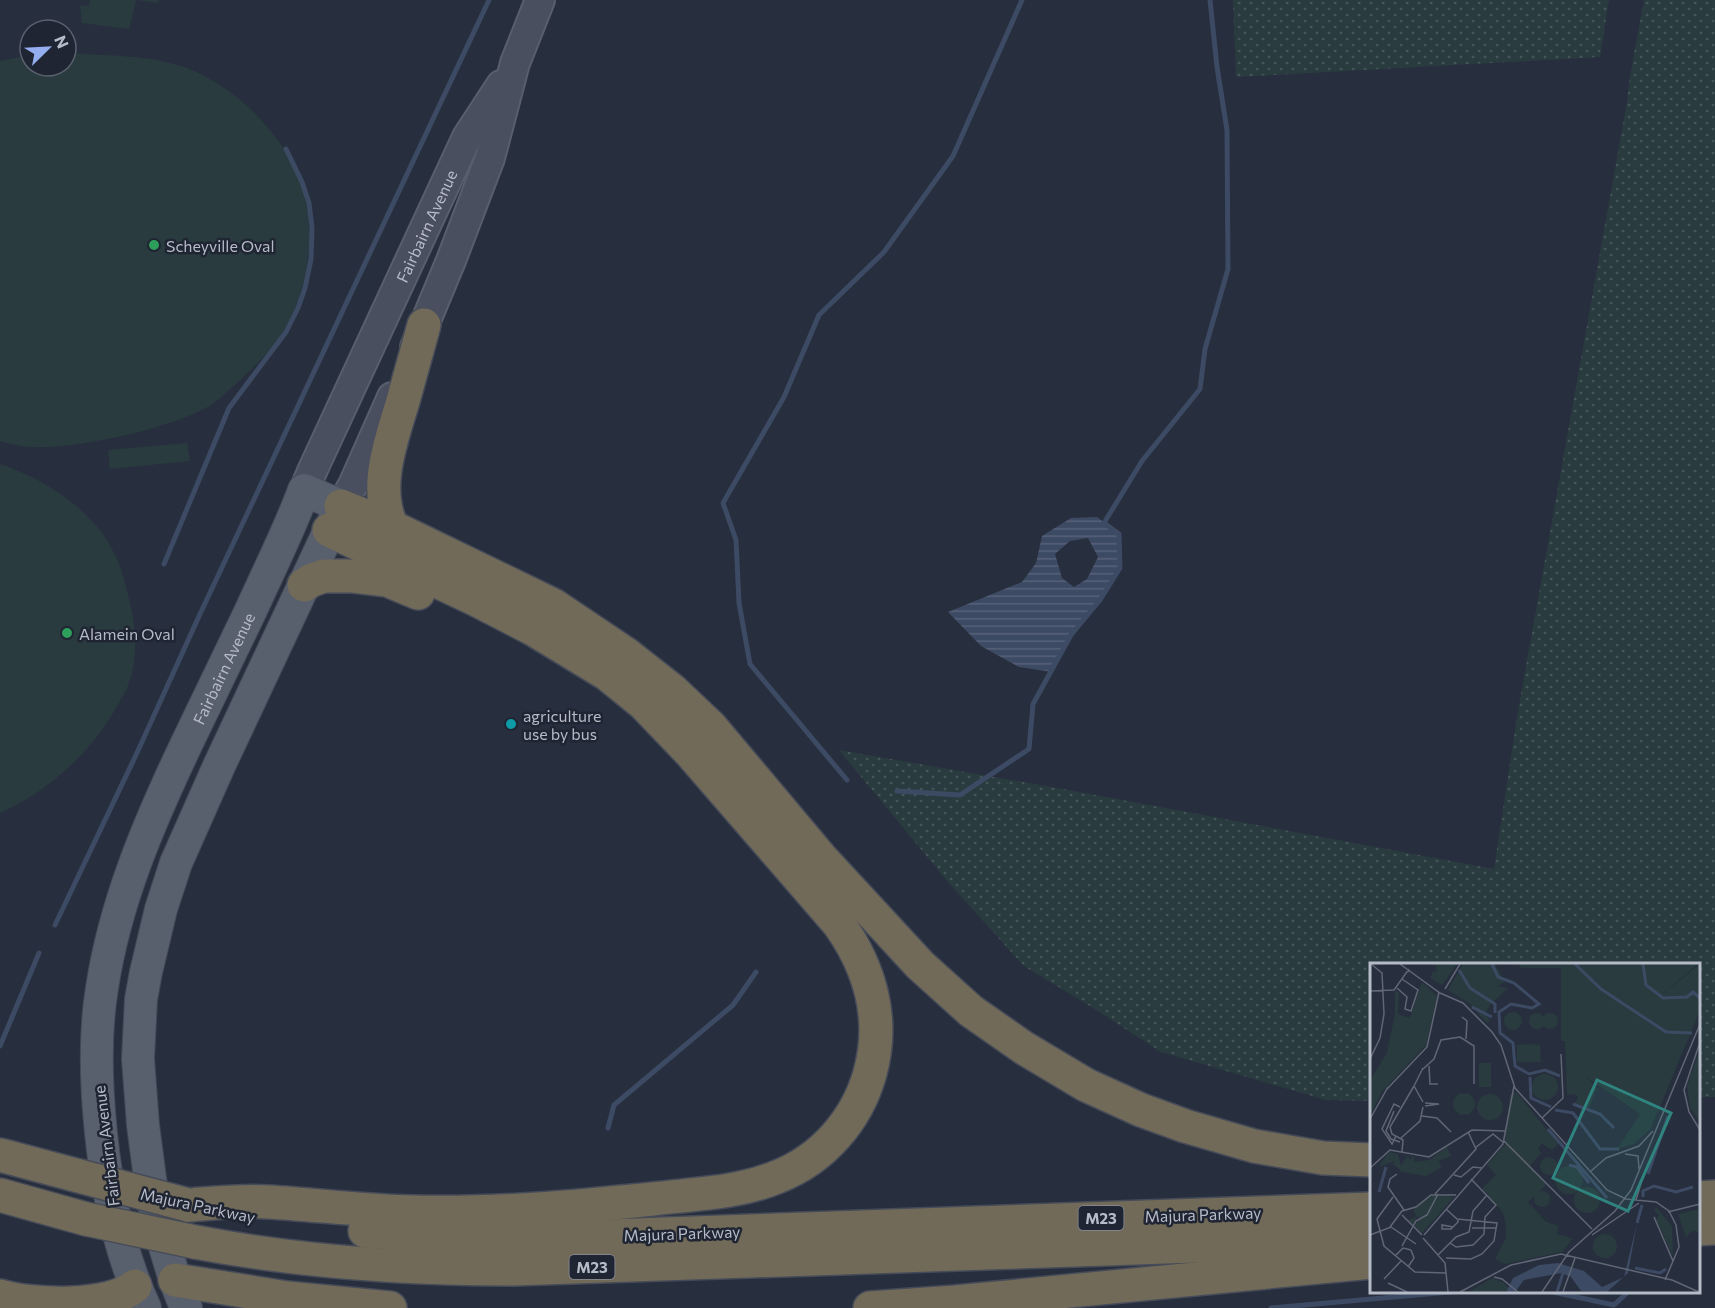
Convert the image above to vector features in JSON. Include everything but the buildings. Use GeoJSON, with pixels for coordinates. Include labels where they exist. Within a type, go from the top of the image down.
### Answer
{"type":"FeatureCollection","features":[{"type":"Feature","properties":{"kind":"highway"},"geometry":{"type":"LineString","coordinates":[[392,527],[384,504],[388,452],[424,325]]}},
{"type":"Feature","properties":{"kind":"highway"},"geometry":{"type":"LineString","coordinates":[[335,518],[392,527],[553,605],[612,644],[673,691],[711,727],[822,859],[920,965],[971,1011],[1024,1048],[1086,1085],[1141,1110],[1185,1126],[1254,1146],[1323,1158],[1370,1160]]}},
{"type":"Feature","properties":{"kind":"highway"},"geometry":{"type":"LineString","coordinates":[[188,1205],[268,1202],[362,1210],[441,1212],[540,1209],[732,1190],[778,1177],[800,1166],[820,1152],[844,1128],[862,1096],[874,1059],[876,1012],[871,987],[852,942],[690,752],[644,704],[607,674],[533,629],[477,600],[335,518]]}},
{"type":"Feature","properties":{"kind":"highway"},"geometry":{"type":"LineString","coordinates":[[304,585],[318,577],[332,575],[394,582],[535,649],[607,674]]}},
{"type":"Feature","properties":{"kind":"highway","name":"Majura Parkway"},"geometry":{"type":"LineString","coordinates":[[0,1155],[188,1205],[260,1218],[384,1233],[446,1237],[615,1236],[1370,1209]]}},
{"type":"Feature","properties":{"kind":"highway","name":"Majura Parkway"},"geometry":{"type":"LineString","coordinates":[[0,1195],[86,1220],[249,1252],[352,1264],[458,1269],[1370,1240]]}},
{"type":"Feature","properties":{"kind":"highway"},"geometry":{"type":"LineString","coordinates":[[1700,1198],[1715,1197]]}},
{"type":"Feature","properties":{"kind":"highway"},"geometry":{"type":"LineString","coordinates":[[1700,1229],[1715,1228]]}},
{"type":"Feature","properties":{"kind":"highway"},"geometry":{"type":"LineString","coordinates":[[870,1308],[985,1300],[1370,1262]]}},
{"type":"Feature","properties":{"kind":"highway"},"geometry":{"type":"LineString","coordinates":[[0,1296],[44,1305],[78,1308],[119,1298],[141,1289]]}},
{"type":"Feature","properties":{"kind":"highway"},"geometry":{"type":"LineString","coordinates":[[181,1294],[287,1298],[390,1308]]}},
{"type":"Feature","properties":{"kind":"main road","name":"Fairbairn Avenue"},"geometry":{"type":"LineString","coordinates":[[181,1294],[153,1201],[143,1125],[138,1059],[141,999],[153,939],[176,863],[335,518],[353,485],[424,325],[490,158],[515,63],[540,0]]}},
{"type":"Feature","properties":{"kind":"main road","name":"Fairbairn Avenue"},"geometry":{"type":"LineString","coordinates":[[141,1289],[123,1247],[108,1190],[98,1107],[97,1072],[98,1017],[102,987],[114,928],[131,872],[158,803],[300,502],[314,467],[467,137],[515,63]]}},
{"type":"Feature","properties":{"kind":"main road"},"geometry":{"type":"LineString","coordinates":[[300,502],[335,518]]}},
{"type":"Feature","properties":{"kind":"main road"},"geometry":{"type":"LineString","coordinates":[[153,1201],[150,1248],[141,1289],[181,1294]]}},
{"type":"Feature","properties":{"kind":"shaded area"},"geometry":{"type":"Polygon","coordinates":[[[90,0],[136,0],[129,29],[82,23],[80,6],[89,6],[90,0]]]}},
{"type":"Feature","properties":{"kind":"shaded area"},"geometry":{"type":"Polygon","coordinates":[[[136,0],[158,0],[158,3],[136,0]]]}},
{"type":"Feature","properties":{"kind":"shaded area"},"geometry":{"type":"Polygon","coordinates":[[[1233,0],[1609,0],[1600,57],[1236,77],[1233,0]]]}},
{"type":"Feature","properties":{"kind":"shaded area"},"geometry":{"type":"Polygon","coordinates":[[[1644,0],[1715,0],[1715,1097],[1700,1097],[1700,963],[1370,963],[1370,1101],[1326,1100],[1161,1052],[1024,966],[947,881],[839,750],[1494,869],[1518,711],[1644,0]]]}},
{"type":"Feature","properties":{"kind":"shaded area","name":"Scheyville Oval"},"geometry":{"type":"Polygon","coordinates":[[[78,54],[127,56],[173,63],[208,78],[245,104],[278,140],[292,161],[305,197],[309,238],[308,260],[298,301],[290,320],[270,350],[211,405],[171,423],[95,441],[27,447],[0,441],[0,61],[18,57],[18,78],[78,78],[78,54]]]}},
{"type":"Feature","properties":{"kind":"shaded area"},"geometry":{"type":"Polygon","coordinates":[[[187,443],[190,461],[110,469],[108,450],[187,443]]]}},
{"type":"Feature","properties":{"kind":"shaded area","name":"Alamein Oval"},"geometry":{"type":"Polygon","coordinates":[[[0,464],[34,478],[66,498],[81,510],[106,539],[115,555],[125,584],[132,613],[135,643],[134,664],[128,686],[96,738],[68,768],[52,781],[36,793],[0,813],[0,464]]]}},
{"type":"Feature","properties":{"kind":"water"},"geometry":{"type":"Polygon","coordinates":[[[1097,517],[1119,534],[1120,568],[1100,600],[1071,635],[1052,672],[1019,667],[981,646],[948,612],[1022,582],[1036,563],[1042,536],[1071,518],[1097,517]],[[1088,538],[1070,541],[1055,554],[1062,578],[1074,587],[1087,579],[1098,557],[1088,538]]]}},
{"type":"Feature","properties":{"kind":"waterway"},"geometry":{"type":"LineString","coordinates":[[55,925],[489,0]]}},
{"type":"Feature","properties":{"kind":"waterway"},"geometry":{"type":"LineString","coordinates":[[847,780],[750,664],[739,603],[736,540],[723,503],[784,397],[819,315],[884,252],[953,156],[1022,0]]}},
{"type":"Feature","properties":{"kind":"waterway"},"geometry":{"type":"LineString","coordinates":[[897,791],[960,795],[1029,749],[1033,704],[1071,635],[1100,600],[1120,568],[1119,534],[1104,523],[1142,461],[1200,389],[1205,349],[1228,269],[1227,130],[1210,0]]}},
{"type":"Feature","properties":{"kind":"waterway"},"geometry":{"type":"LineString","coordinates":[[164,564],[229,408],[286,332],[305,288],[311,259],[312,228],[309,203],[286,149]]}},
{"type":"Feature","properties":{"kind":"waterway"},"geometry":{"type":"LineString","coordinates":[[0,1046],[39,953]]}},
{"type":"Feature","properties":{"kind":"waterway"},"geometry":{"type":"LineString","coordinates":[[608,1128],[614,1105],[733,1005],[756,972]]}},
{"type":"Feature","properties":{"kind":"waterway"},"geometry":{"type":"LineString","coordinates":[[1271,1308],[1439,1293]]}},
{"type":"Feature","properties":{"kind":"waterway"},"geometry":{"type":"LineString","coordinates":[[1558,1293],[1614,1305],[1627,1293]]}},
{"type":"Feature","properties":{"kind":"place","name":"Scheyville Oval"},"geometry":{"type":"Point","coordinates":[154,245]}},
{"type":"Feature","properties":{"kind":"place","name":"Alamein Oval"},"geometry":{"type":"Point","coordinates":[67,633]}},
{"type":"Feature","properties":{"kind":"place","name":"agriculture use by bus"},"geometry":{"type":"Point","coordinates":[511,724]}}]}
